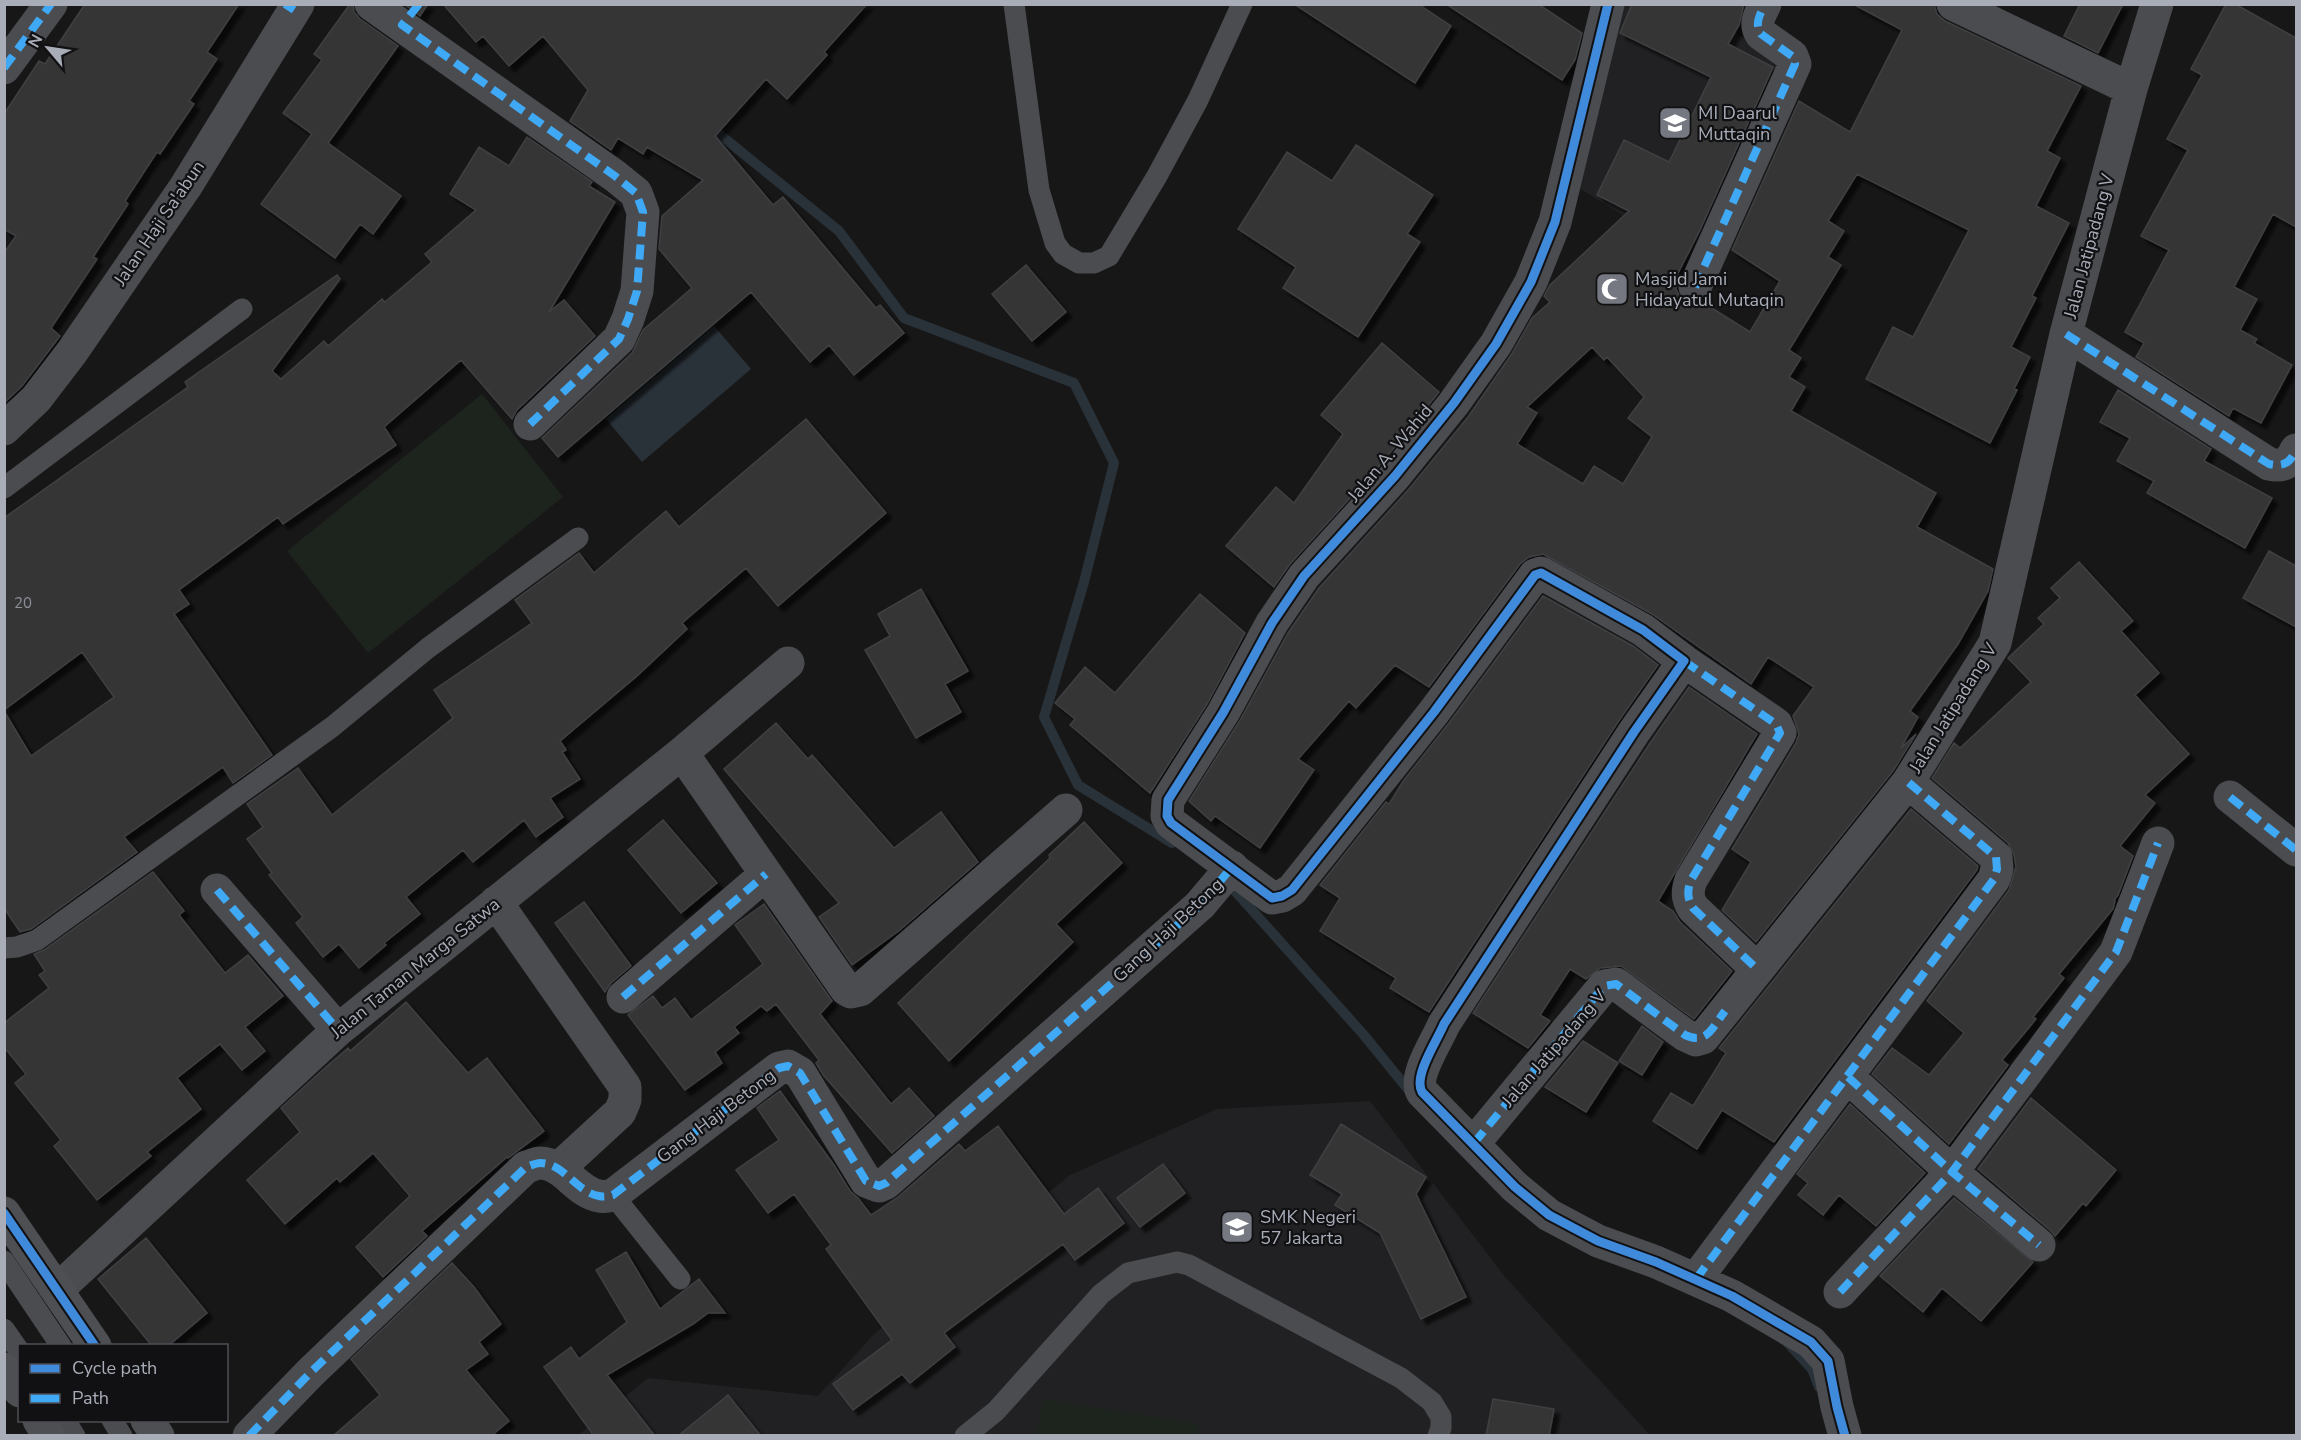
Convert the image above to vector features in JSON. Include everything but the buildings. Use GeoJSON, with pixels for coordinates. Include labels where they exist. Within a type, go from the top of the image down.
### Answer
{"type":"FeatureCollection","features":[{"type":"Feature","properties":{"kind":"main road"},"geometry":{"type":"LineString","coordinates":[[4,1213],[94,1344]]}},
{"type":"Feature","properties":{"kind":"main road"},"geometry":{"type":"LineString","coordinates":[[4,1369],[18,1388]]}},
{"type":"Feature","properties":{"kind":"main road"},"geometry":{"type":"LineString","coordinates":[[40,1422],[49,1436]]}},
{"type":"Feature","properties":{"kind":"main road"},"geometry":{"type":"LineString","coordinates":[[148,1422],[158,1436]]}},
{"type":"Feature","properties":{"kind":"street"},"geometry":{"type":"LineString","coordinates":[[4,68],[51,4]]}},
{"type":"Feature","properties":{"kind":"street"},"geometry":{"type":"LineString","coordinates":[[371,4],[410,15],[636,193],[642,212],[637,291],[619,339],[530,424]]}},
{"type":"Feature","properties":{"kind":"street","name":"Jalan A. Wahid"},"geometry":{"type":"LineString","coordinates":[[1608,4],[1555,222],[1531,282],[1496,344],[1454,403],[1395,476],[1304,576],[1291,595],[1272,623],[1223,713],[1168,800],[1167,816],[1171,823],[1230,870],[1272,898],[1282,896],[1292,890],[1434,712],[1535,575],[1541,573],[1643,630],[1684,661]]}},
{"type":"Feature","properties":{"kind":"street"},"geometry":{"type":"LineString","coordinates":[[1695,287],[1795,63],[1792,56],[1761,34],[1758,20],[1765,4]]}},
{"type":"Feature","properties":{"kind":"street"},"geometry":{"type":"LineString","coordinates":[[1953,4],[2131,89]]}},
{"type":"Feature","properties":{"kind":"street","name":"Jalan Jatipadang V"},"geometry":{"type":"LineString","coordinates":[[1474,1143],[1604,986],[1616,984],[1675,1029],[1696,1040],[1703,1038],[1908,782],[1995,643],[2066,334],[2131,89],[2157,4]]}},
{"type":"Feature","properties":{"kind":"street","name":"Jalan Haji Sa'abun"},"geometry":{"type":"LineString","coordinates":[[4,429],[36,399],[72,352],[186,186],[292,6]]}},
{"type":"Feature","properties":{"kind":"street"},"geometry":{"type":"LineString","coordinates":[[2066,334],[2269,464],[2285,465],[2296,450]]}},
{"type":"Feature","properties":{"kind":"street"},"geometry":{"type":"LineString","coordinates":[[1757,969],[1693,908],[1688,901],[1687,891],[1690,880],[1780,733],[1776,724],[1684,661],[1634,732],[1444,1024],[1420,1075],[1419,1085],[1422,1092],[1515,1187],[1549,1215],[1598,1241],[1696,1279],[1732,1296],[1811,1342],[1828,1361],[1845,1436]]}},
{"type":"Feature","properties":{"kind":"street","name":"Jalan Taman Marga Satwa"},"geometry":{"type":"LineString","coordinates":[[57,1290],[338,1030],[682,753],[788,663]]}},
{"type":"Feature","properties":{"kind":"street"},"geometry":{"type":"LineString","coordinates":[[682,753],[846,989],[851,992],[860,990],[1066,810]]}},
{"type":"Feature","properties":{"kind":"street"},"geometry":{"type":"LineString","coordinates":[[1696,1279],[1985,892],[1998,868],[1996,857],[1908,782]]}},
{"type":"Feature","properties":{"kind":"street"},"geometry":{"type":"LineString","coordinates":[[2230,797],[2296,850]]}},
{"type":"Feature","properties":{"kind":"street"},"geometry":{"type":"LineString","coordinates":[[1840,1292],[1952,1172],[2116,952],[2158,843]]}},
{"type":"Feature","properties":{"kind":"street","name":"Gang Haji Betong"},"geometry":{"type":"LineString","coordinates":[[613,1195],[779,1068],[788,1066],[800,1073],[866,1181],[879,1186],[886,1183],[1200,905],[1230,870]]}},
{"type":"Feature","properties":{"kind":"street"},"geometry":{"type":"LineString","coordinates":[[623,997],[766,874]]}},
{"type":"Feature","properties":{"kind":"street"},"geometry":{"type":"LineString","coordinates":[[217,890],[338,1030]]}},
{"type":"Feature","properties":{"kind":"street"},"geometry":{"type":"LineString","coordinates":[[496,902],[625,1087],[625,1100],[620,1112],[558,1169]]}},
{"type":"Feature","properties":{"kind":"street"},"geometry":{"type":"LineString","coordinates":[[1848,1077],[1952,1172],[2039,1245]]}},
{"type":"Feature","properties":{"kind":"street"},"geometry":{"type":"LineString","coordinates":[[249,1436],[311,1372],[526,1167],[540,1163],[558,1169],[600,1197],[613,1195]]}},
{"type":"Feature","properties":{"kind":"lane"},"geometry":{"type":"LineString","coordinates":[[1014,4],[1039,190],[1055,243],[1063,254],[1078,263],[1094,263],[1109,256],[1157,176],[1198,100],[1242,4]]}},
{"type":"Feature","properties":{"kind":"lane"},"geometry":{"type":"LineString","coordinates":[[4,488],[242,309]]}},
{"type":"Feature","properties":{"kind":"lane"},"geometry":{"type":"LineString","coordinates":[[4,948],[37,940],[332,726],[428,648],[578,538]]}},
{"type":"Feature","properties":{"kind":"lane"},"geometry":{"type":"LineString","coordinates":[[613,1195],[680,1278]]}},
{"type":"Feature","properties":{"kind":"lane"},"geometry":{"type":"LineString","coordinates":[[4,1262],[60,1344]]}},
{"type":"Feature","properties":{"kind":"lane"},"geometry":{"type":"LineString","coordinates":[[965,1436],[996,1411],[1101,1294],[1128,1273],[1177,1262],[1189,1265],[1401,1378],[1432,1402],[1441,1417],[1438,1436]]}},
{"type":"Feature","properties":{"kind":"lane"},"geometry":{"type":"LineString","coordinates":[[4,1329],[18,1349]]}},
{"type":"Feature","properties":{"kind":"lane"},"geometry":{"type":"LineString","coordinates":[[66,1422],[75,1436]]}},
{"type":"Feature","properties":{"kind":"lane"},"geometry":{"type":"LineString","coordinates":[[113,1422],[122,1436]]}},
{"type":"Feature","properties":{"kind":"shaded area","name":"MI Daarul Muttaqin"},"geometry":{"type":"Polygon","coordinates":[[[1621,5],[1678,5],[1788,60],[1692,259],[1576,186],[1621,5]]]}},
{"type":"Feature","properties":{"kind":"shaded area"},"geometry":{"type":"Polygon","coordinates":[[[714,326],[751,369],[642,462],[606,419],[714,326]]]}},
{"type":"Feature","properties":{"kind":"shaded area"},"geometry":{"type":"Polygon","coordinates":[[[482,394],[563,497],[368,653],[287,551],[482,394]]]}},
{"type":"Feature","properties":{"kind":"shaded area","name":"SMK Negeri 57 Jakarta"},"geometry":{"type":"Polygon","coordinates":[[[1370,1101],[1506,1278],[1650,1435],[577,1436],[648,1378],[818,1396],[873,1335],[1070,1175],[1217,1109],[1370,1101]]]}},
{"type":"Feature","properties":{"kind":"shaded area"},"geometry":{"type":"Polygon","coordinates":[[[1043,1399],[1199,1424],[1198,1435],[1037,1435],[1043,1399]]]}},
{"type":"Feature","properties":{"kind":"waterway"},"geometry":{"type":"LineString","coordinates":[[708,125],[839,231],[904,318],[1074,383],[1114,463],[1084,582],[1044,717],[1078,785],[1172,843]]}},
{"type":"Feature","properties":{"kind":"waterway"},"geometry":{"type":"LineString","coordinates":[[1226,881],[1363,1034],[1411,1093]]}},
{"type":"Feature","properties":{"kind":"waterway"},"geometry":{"type":"LineString","coordinates":[[1787,1342],[1812,1369],[1819,1387]]}},
{"type":"Feature","properties":{"kind":"marked path"},"geometry":{"type":"LineString","coordinates":[[4,68],[51,4]]}},
{"type":"Feature","properties":{"kind":"marked path"},"geometry":{"type":"LineString","coordinates":[[285,4],[294,10]]}},
{"type":"Feature","properties":{"kind":"marked path"},"geometry":{"type":"LineString","coordinates":[[419,4],[402,25],[615,176],[636,193],[643,212],[637,291],[619,339],[530,424]]}},
{"type":"Feature","properties":{"kind":"marked path"},"geometry":{"type":"LineString","coordinates":[[1695,287],[1795,64],[1792,56],[1761,34],[1758,19],[1765,4]]}},
{"type":"Feature","properties":{"kind":"marked path"},"geometry":{"type":"LineString","coordinates":[[2066,334],[2269,464],[2286,463],[2296,450]]}},
{"type":"Feature","properties":{"kind":"marked path"},"geometry":{"type":"LineString","coordinates":[[1684,661],[1776,724],[1780,733],[1691,880],[1688,891],[1693,908],[1757,969]]}},
{"type":"Feature","properties":{"kind":"marked path"},"geometry":{"type":"LineString","coordinates":[[1696,1279],[1994,879],[1997,869],[1996,857],[1908,782]]}},
{"type":"Feature","properties":{"kind":"marked path"},"geometry":{"type":"LineString","coordinates":[[2230,797],[2296,850]]}},
{"type":"Feature","properties":{"kind":"marked path"},"geometry":{"type":"LineString","coordinates":[[1840,1292],[1952,1172],[2116,952],[2158,843]]}},
{"type":"Feature","properties":{"kind":"marked path"},"geometry":{"type":"LineString","coordinates":[[249,1436],[311,1372],[526,1167],[538,1163],[548,1164],[591,1193],[601,1196],[613,1195],[779,1068],[788,1066],[800,1073],[866,1181],[879,1186],[886,1183],[1200,905],[1232,867]]}},
{"type":"Feature","properties":{"kind":"marked path"},"geometry":{"type":"LineString","coordinates":[[623,997],[766,874]]}},
{"type":"Feature","properties":{"kind":"marked path"},"geometry":{"type":"LineString","coordinates":[[217,890],[338,1030]]}},
{"type":"Feature","properties":{"kind":"marked path"},"geometry":{"type":"LineString","coordinates":[[1474,1143],[1604,986],[1616,984],[1685,1035],[1693,1038],[1699,1038],[1708,1033],[1725,1011]]}},
{"type":"Feature","properties":{"kind":"marked path"},"geometry":{"type":"LineString","coordinates":[[1848,1077],[1952,1172],[2039,1245]]}},
{"type":"Feature","properties":{"kind":"cycle path"},"geometry":{"type":"LineString","coordinates":[[1608,4],[1555,222],[1531,282],[1496,344],[1454,403],[1395,476],[1304,576],[1272,623],[1223,713],[1168,800],[1167,816],[1171,823],[1272,898],[1282,896],[1292,890],[1434,712],[1535,575],[1541,573],[1643,630],[1684,661],[1634,732],[1444,1024],[1423,1068],[1420,1085],[1422,1092],[1515,1187],[1549,1215],[1598,1241],[1656,1262],[1732,1296],[1811,1342],[1828,1361],[1845,1436]]}},
{"type":"Feature","properties":{"kind":"cycle path"},"geometry":{"type":"LineString","coordinates":[[4,1213],[94,1344]]}},
{"type":"Feature","properties":{"kind":"place","name":"MI Daarul Muttaqin"},"geometry":{"type":"Point","coordinates":[1675,123]}},
{"type":"Feature","properties":{"kind":"place","name":"Masjid Jami Hidayatul Mutaqin"},"geometry":{"type":"Point","coordinates":[1612,289]}},
{"type":"Feature","properties":{"kind":"place","name":"SMK Negeri 57 Jakarta"},"geometry":{"type":"Point","coordinates":[1237,1227]}}]}
